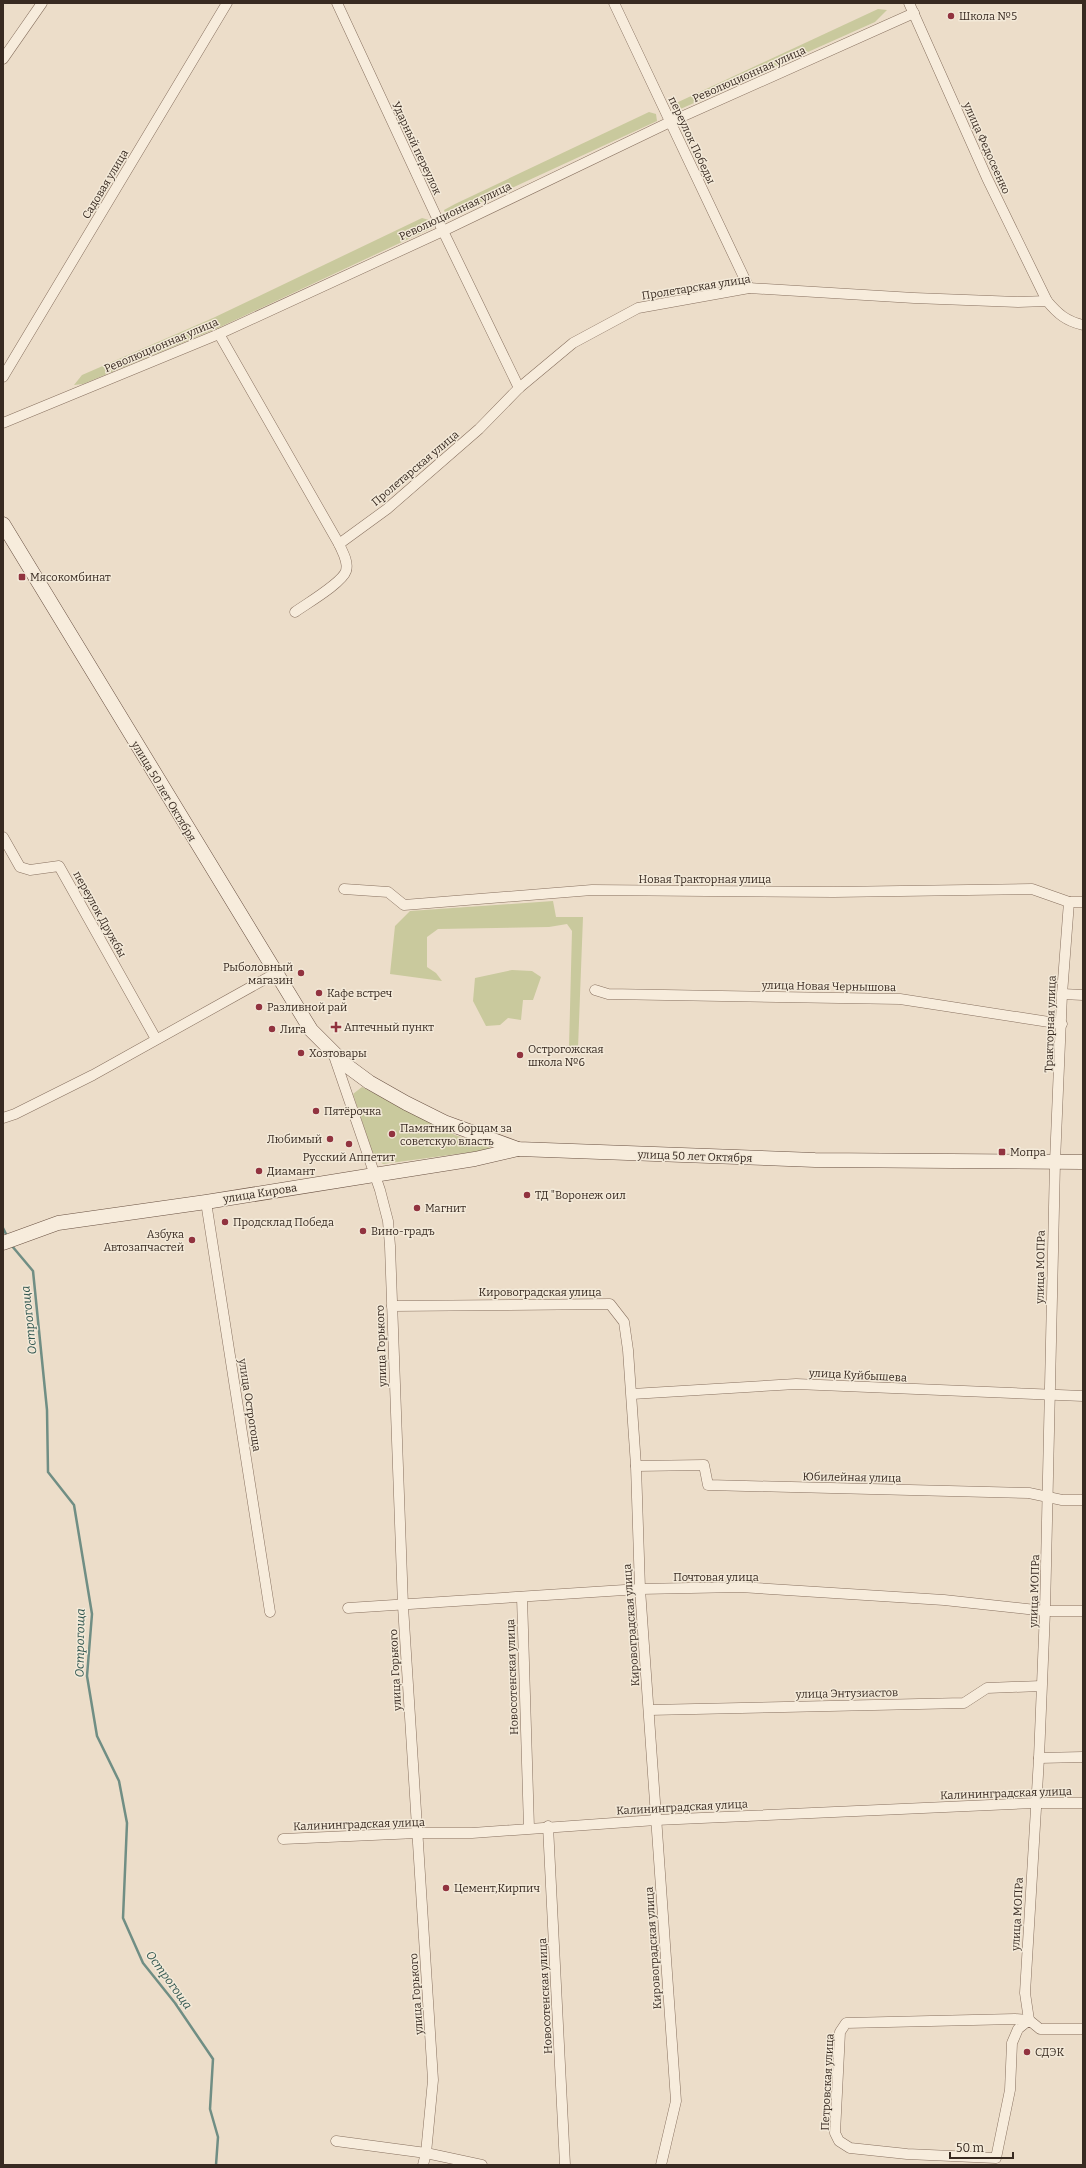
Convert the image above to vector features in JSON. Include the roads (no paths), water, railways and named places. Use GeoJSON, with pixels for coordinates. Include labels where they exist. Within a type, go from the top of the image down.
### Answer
{"type":"FeatureCollection","features":[{"type":"Feature","properties":{"kind":"main road","name":"улица 50 лет Октября"},"geometry":{"type":"LineString","coordinates":[[3,524],[311,1030],[333,1053],[369,1082],[406,1103],[451,1125],[518,1149],[815,1160],[1083,1162]]}},
{"type":"Feature","properties":{"kind":"main road","name":"улица Кирова"},"geometry":{"type":"LineString","coordinates":[[3,1243],[58,1223],[206,1202],[475,1159],[518,1149]]}},
{"type":"Feature","properties":{"kind":"street"},"geometry":{"type":"LineString","coordinates":[[3,59],[42,3]]}},
{"type":"Feature","properties":{"kind":"street","name":"Садовая улица"},"geometry":{"type":"LineString","coordinates":[[3,377],[227,3]]}},
{"type":"Feature","properties":{"kind":"street","name":"Ударный переулок"},"geometry":{"type":"LineString","coordinates":[[337,3],[443,231],[519,388]]}},
{"type":"Feature","properties":{"kind":"street","name":"переулок Победы"},"geometry":{"type":"LineString","coordinates":[[614,3],[749,288]]}},
{"type":"Feature","properties":{"kind":"street","name":"улица Федосеенко"},"geometry":{"type":"LineString","coordinates":[[909,3],[987,178],[1047,301]]}},
{"type":"Feature","properties":{"kind":"street","name":"Революционная улица"},"geometry":{"type":"LineString","coordinates":[[3,423],[219,334],[443,231],[670,122],[914,13]]}},
{"type":"Feature","properties":{"kind":"street","name":"Пролетарская улица"},"geometry":{"type":"LineString","coordinates":[[339,544],[387,509],[479,429],[519,388],[573,343],[638,308],[749,288],[938,299],[1018,302],[1047,301]]}},
{"type":"Feature","properties":{"kind":"street"},"geometry":{"type":"LineString","coordinates":[[1047,301],[1056,312],[1068,322],[1083,325]]}},
{"type":"Feature","properties":{"kind":"street"},"geometry":{"type":"LineString","coordinates":[[219,334],[339,544],[347,563],[346,572],[336,582],[295,612]]}},
{"type":"Feature","properties":{"kind":"street","name":"переулок Дружбы"},"geometry":{"type":"LineString","coordinates":[[3,836],[20,867],[30,870],[59,866],[156,1039]]}},
{"type":"Feature","properties":{"kind":"street","name":"Новая Тракторная улица"},"geometry":{"type":"LineString","coordinates":[[344,889],[388,892],[404,905],[592,890],[834,892],[1032,890],[1069,902]]}},
{"type":"Feature","properties":{"kind":"street"},"geometry":{"type":"LineString","coordinates":[[1069,902],[1083,902]]}},
{"type":"Feature","properties":{"kind":"street","name":"Тракторная улица"},"geometry":{"type":"LineString","coordinates":[[1055,1162],[1062,1024],[1062,994],[1069,902]]}},
{"type":"Feature","properties":{"kind":"street"},"geometry":{"type":"LineString","coordinates":[[3,1118],[15,1114],[93,1075],[276,973]]}},
{"type":"Feature","properties":{"kind":"street","name":"улица Новая Чернышова"},"geometry":{"type":"LineString","coordinates":[[595,990],[608,994],[900,999],[1062,1024]]}},
{"type":"Feature","properties":{"kind":"street"},"geometry":{"type":"LineString","coordinates":[[1062,994],[1083,995]]}},
{"type":"Feature","properties":{"kind":"street","name":"улица 50 лет Октября"},"geometry":{"type":"LineString","coordinates":[[333,1053],[374,1175]]}},
{"type":"Feature","properties":{"kind":"street","name":"улица МОПРа"},"geometry":{"type":"LineString","coordinates":[[1029,2020],[1025,1993],[1035,1803],[1039,1758],[1045,1611],[1055,1162]]}},
{"type":"Feature","properties":{"kind":"street","name":"улица Горького"},"geometry":{"type":"LineString","coordinates":[[374,1175],[380,1190],[388,1221],[404,1606],[417,1833],[434,2080],[426,2154],[423,2165]]}},
{"type":"Feature","properties":{"kind":"street","name":"улица Острогоща"},"geometry":{"type":"LineString","coordinates":[[206,1202],[270,1612]]}},
{"type":"Feature","properties":{"kind":"street","name":"Кировоградская улица"},"geometry":{"type":"LineString","coordinates":[[392,1306],[610,1304],[624,1322],[632,1394],[640,1589],[676,2101],[661,2165]]}},
{"type":"Feature","properties":{"kind":"street","name":"улица Куйбышева"},"geometry":{"type":"LineString","coordinates":[[632,1394],[796,1384],[1083,1396]]}},
{"type":"Feature","properties":{"kind":"street","name":"Юбилейная улица"},"geometry":{"type":"LineString","coordinates":[[636,1466],[704,1465],[708,1485],[1029,1493],[1062,1500],[1083,1500]]}},
{"type":"Feature","properties":{"kind":"street","name":"Почтовая улица"},"geometry":{"type":"LineString","coordinates":[[348,1608],[404,1606],[640,1589],[740,1587],[944,1600],[1045,1611],[1083,1611]]}},
{"type":"Feature","properties":{"kind":"street","name":"Новосотенская улица"},"geometry":{"type":"LineString","coordinates":[[522,1597],[529,1828]]}},
{"type":"Feature","properties":{"kind":"street","name":"улица Энтузиастов"},"geometry":{"type":"LineString","coordinates":[[649,1710],[964,1703],[987,1688],[1041,1686]]}},
{"type":"Feature","properties":{"kind":"street"},"geometry":{"type":"LineString","coordinates":[[1039,1758],[1083,1758]]}},
{"type":"Feature","properties":{"kind":"street","name":"Калининградская улица"},"geometry":{"type":"LineString","coordinates":[[283,1839],[417,1833],[472,1833],[548,1826],[656,1820],[1035,1803],[1083,1803]]}},
{"type":"Feature","properties":{"kind":"street","name":"Новосотенская улица"},"geometry":{"type":"LineString","coordinates":[[548,1826],[565,2165]]}},
{"type":"Feature","properties":{"kind":"street","name":"Петровская улица"},"geometry":{"type":"LineString","coordinates":[[1029,2020],[1018,2029],[1012,2043],[1010,2090],[995,2162],[850,2148],[839,2141],[835,2134],[840,2032],[846,2023],[1029,2020],[1040,2029],[1083,2029]]}},
{"type":"Feature","properties":{"kind":"street"},"geometry":{"type":"LineString","coordinates":[[336,2141],[426,2154],[482,2165]]}},
{"type":"Feature","properties":{"kind":"waterway","name":"Острогоща"},"geometry":{"type":"LineString","coordinates":[[3,1228],[8,1238]]}},
{"type":"Feature","properties":{"kind":"waterway","name":"Острогоща"},"geometry":{"type":"LineString","coordinates":[[12,1246],[33,1271],[47,1410],[48,1472],[74,1505],[92,1614],[87,1676],[97,1736],[119,1781],[127,1823],[123,1918],[143,1963],[175,2003],[213,2059],[210,2109],[218,2137],[216,2165]]}},
{"type":"Feature","properties":{"kind":"place","name":"Школа №5"},"geometry":{"type":"Point","coordinates":[951,16]}},
{"type":"Feature","properties":{"kind":"place","name":"Мясокомбинат"},"geometry":{"type":"Point","coordinates":[22,577]}},
{"type":"Feature","properties":{"kind":"place","name":"Рыболовный магазин"},"geometry":{"type":"Point","coordinates":[301,973]}},
{"type":"Feature","properties":{"kind":"place","name":"Кафе встреч"},"geometry":{"type":"Point","coordinates":[319,993]}},
{"type":"Feature","properties":{"kind":"place","name":"Разливной рай"},"geometry":{"type":"Point","coordinates":[259,1007]}},
{"type":"Feature","properties":{"kind":"place","name":"Аптечный пункт"},"geometry":{"type":"Point","coordinates":[336,1027]}},
{"type":"Feature","properties":{"kind":"place","name":"Лига"},"geometry":{"type":"Point","coordinates":[272,1029]}},
{"type":"Feature","properties":{"kind":"place","name":"Хозтовары"},"geometry":{"type":"Point","coordinates":[301,1053]}},
{"type":"Feature","properties":{"kind":"place","name":"Острогожская школа №6"},"geometry":{"type":"Point","coordinates":[520,1055]}},
{"type":"Feature","properties":{"kind":"place","name":"Пятёрочка"},"geometry":{"type":"Point","coordinates":[316,1111]}},
{"type":"Feature","properties":{"kind":"place","name":"Памятник борцам за советскую власть"},"geometry":{"type":"Point","coordinates":[392,1134]}},
{"type":"Feature","properties":{"kind":"place","name":"Любимый"},"geometry":{"type":"Point","coordinates":[330,1139]}},
{"type":"Feature","properties":{"kind":"place","name":"Русский Аппетит"},"geometry":{"type":"Point","coordinates":[349,1144]}},
{"type":"Feature","properties":{"kind":"place","name":"Мопра"},"geometry":{"type":"Point","coordinates":[1002,1152]}},
{"type":"Feature","properties":{"kind":"place","name":"Диамант"},"geometry":{"type":"Point","coordinates":[259,1171]}},
{"type":"Feature","properties":{"kind":"place","name":"ТД \"Воронеж оил"},"geometry":{"type":"Point","coordinates":[527,1195]}},
{"type":"Feature","properties":{"kind":"place","name":"Магнит"},"geometry":{"type":"Point","coordinates":[417,1208]}},
{"type":"Feature","properties":{"kind":"place","name":"Продсклад Победа"},"geometry":{"type":"Point","coordinates":[225,1222]}},
{"type":"Feature","properties":{"kind":"place","name":"Вино-градъ"},"geometry":{"type":"Point","coordinates":[363,1231]}},
{"type":"Feature","properties":{"kind":"place","name":"Азбука Автозапчастей"},"geometry":{"type":"Point","coordinates":[192,1240]}},
{"type":"Feature","properties":{"kind":"place","name":"Цемент,Кирпич"},"geometry":{"type":"Point","coordinates":[446,1888]}},
{"type":"Feature","properties":{"kind":"place","name":"СДЭК"},"geometry":{"type":"Point","coordinates":[1027,2052]}}]}
